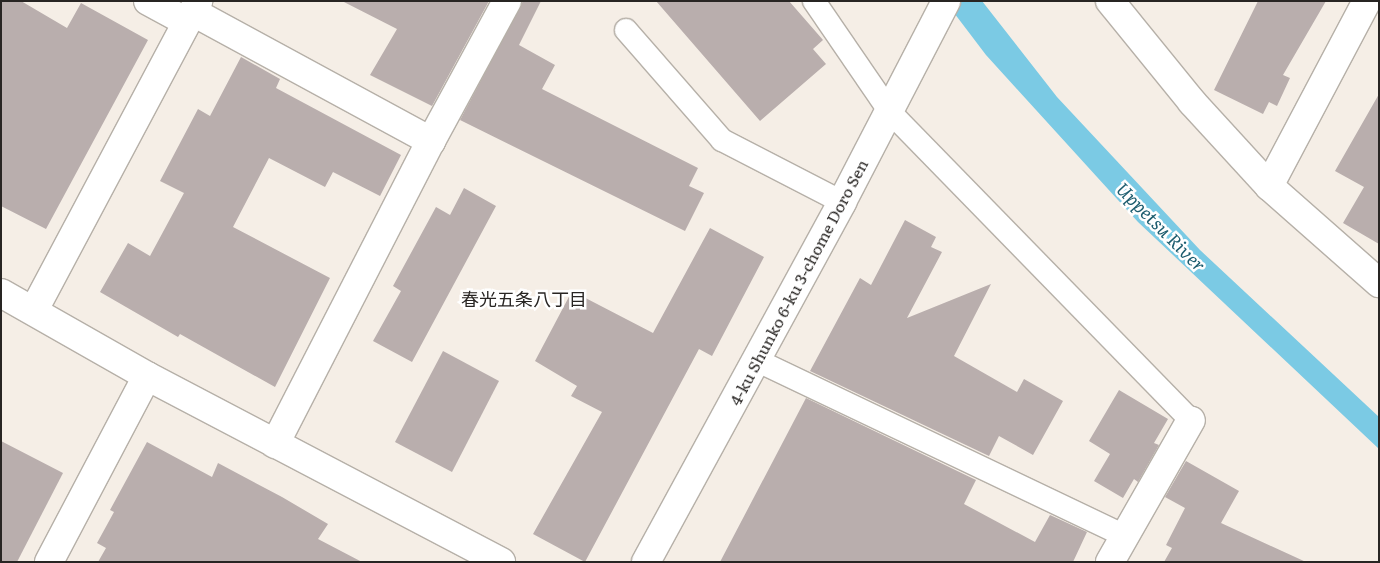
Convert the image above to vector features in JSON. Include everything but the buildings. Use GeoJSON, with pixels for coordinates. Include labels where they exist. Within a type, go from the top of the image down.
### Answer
{"type":"FeatureCollection","features":[{"type":"Feature","properties":{"kind":"street"},"geometry":{"type":"LineString","coordinates":[[148,1],[193,12],[431,141]]}},
{"type":"Feature","properties":{"kind":"street"},"geometry":{"type":"LineString","coordinates":[[275,444],[431,141],[507,1]]}},
{"type":"Feature","properties":{"kind":"street","name":"4-ku Shunko 6-ku 3-chome Doro Sen"},"geometry":{"type":"LineString","coordinates":[[646,562],[842,202],[946,1]]}},
{"type":"Feature","properties":{"kind":"street"},"geometry":{"type":"LineString","coordinates":[[1110,1],[1192,102],[1269,186],[1379,283]]}},
{"type":"Feature","properties":{"kind":"street"},"geometry":{"type":"LineString","coordinates":[[1269,186],[1366,1]]}},
{"type":"Feature","properties":{"kind":"street"},"geometry":{"type":"LineString","coordinates":[[34,310],[193,12]]}},
{"type":"Feature","properties":{"kind":"street"},"geometry":{"type":"LineString","coordinates":[[1,293],[34,310],[147,376],[501,562]]}},
{"type":"Feature","properties":{"kind":"street"},"geometry":{"type":"LineString","coordinates":[[50,562],[147,376]]}},
{"type":"Feature","properties":{"kind":"street"},"geometry":{"type":"LineString","coordinates":[[1110,562],[1191,420]]}},
{"type":"Feature","properties":{"kind":"lane"},"geometry":{"type":"LineString","coordinates":[[814,1],[895,101],[1191,420]]}},
{"type":"Feature","properties":{"kind":"lane"},"geometry":{"type":"LineString","coordinates":[[626,30],[722,140],[842,202]]}},
{"type":"Feature","properties":{"kind":"lane"},"geometry":{"type":"LineString","coordinates":[[756,360],[1124,536]]}},
{"type":"Feature","properties":{"kind":"water","name":"Uppetsu River"},"geometry":{"type":"Polygon","coordinates":[[[945,1],[982,1],[1057,97],[1200,250],[1379,417],[1379,449],[1138,222],[986,55],[945,1]]]}},
{"type":"Feature","properties":{"kind":"district","name":"春光五条八丁目"},"geometry":{"type":"Point","coordinates":[524,299]}}]}
